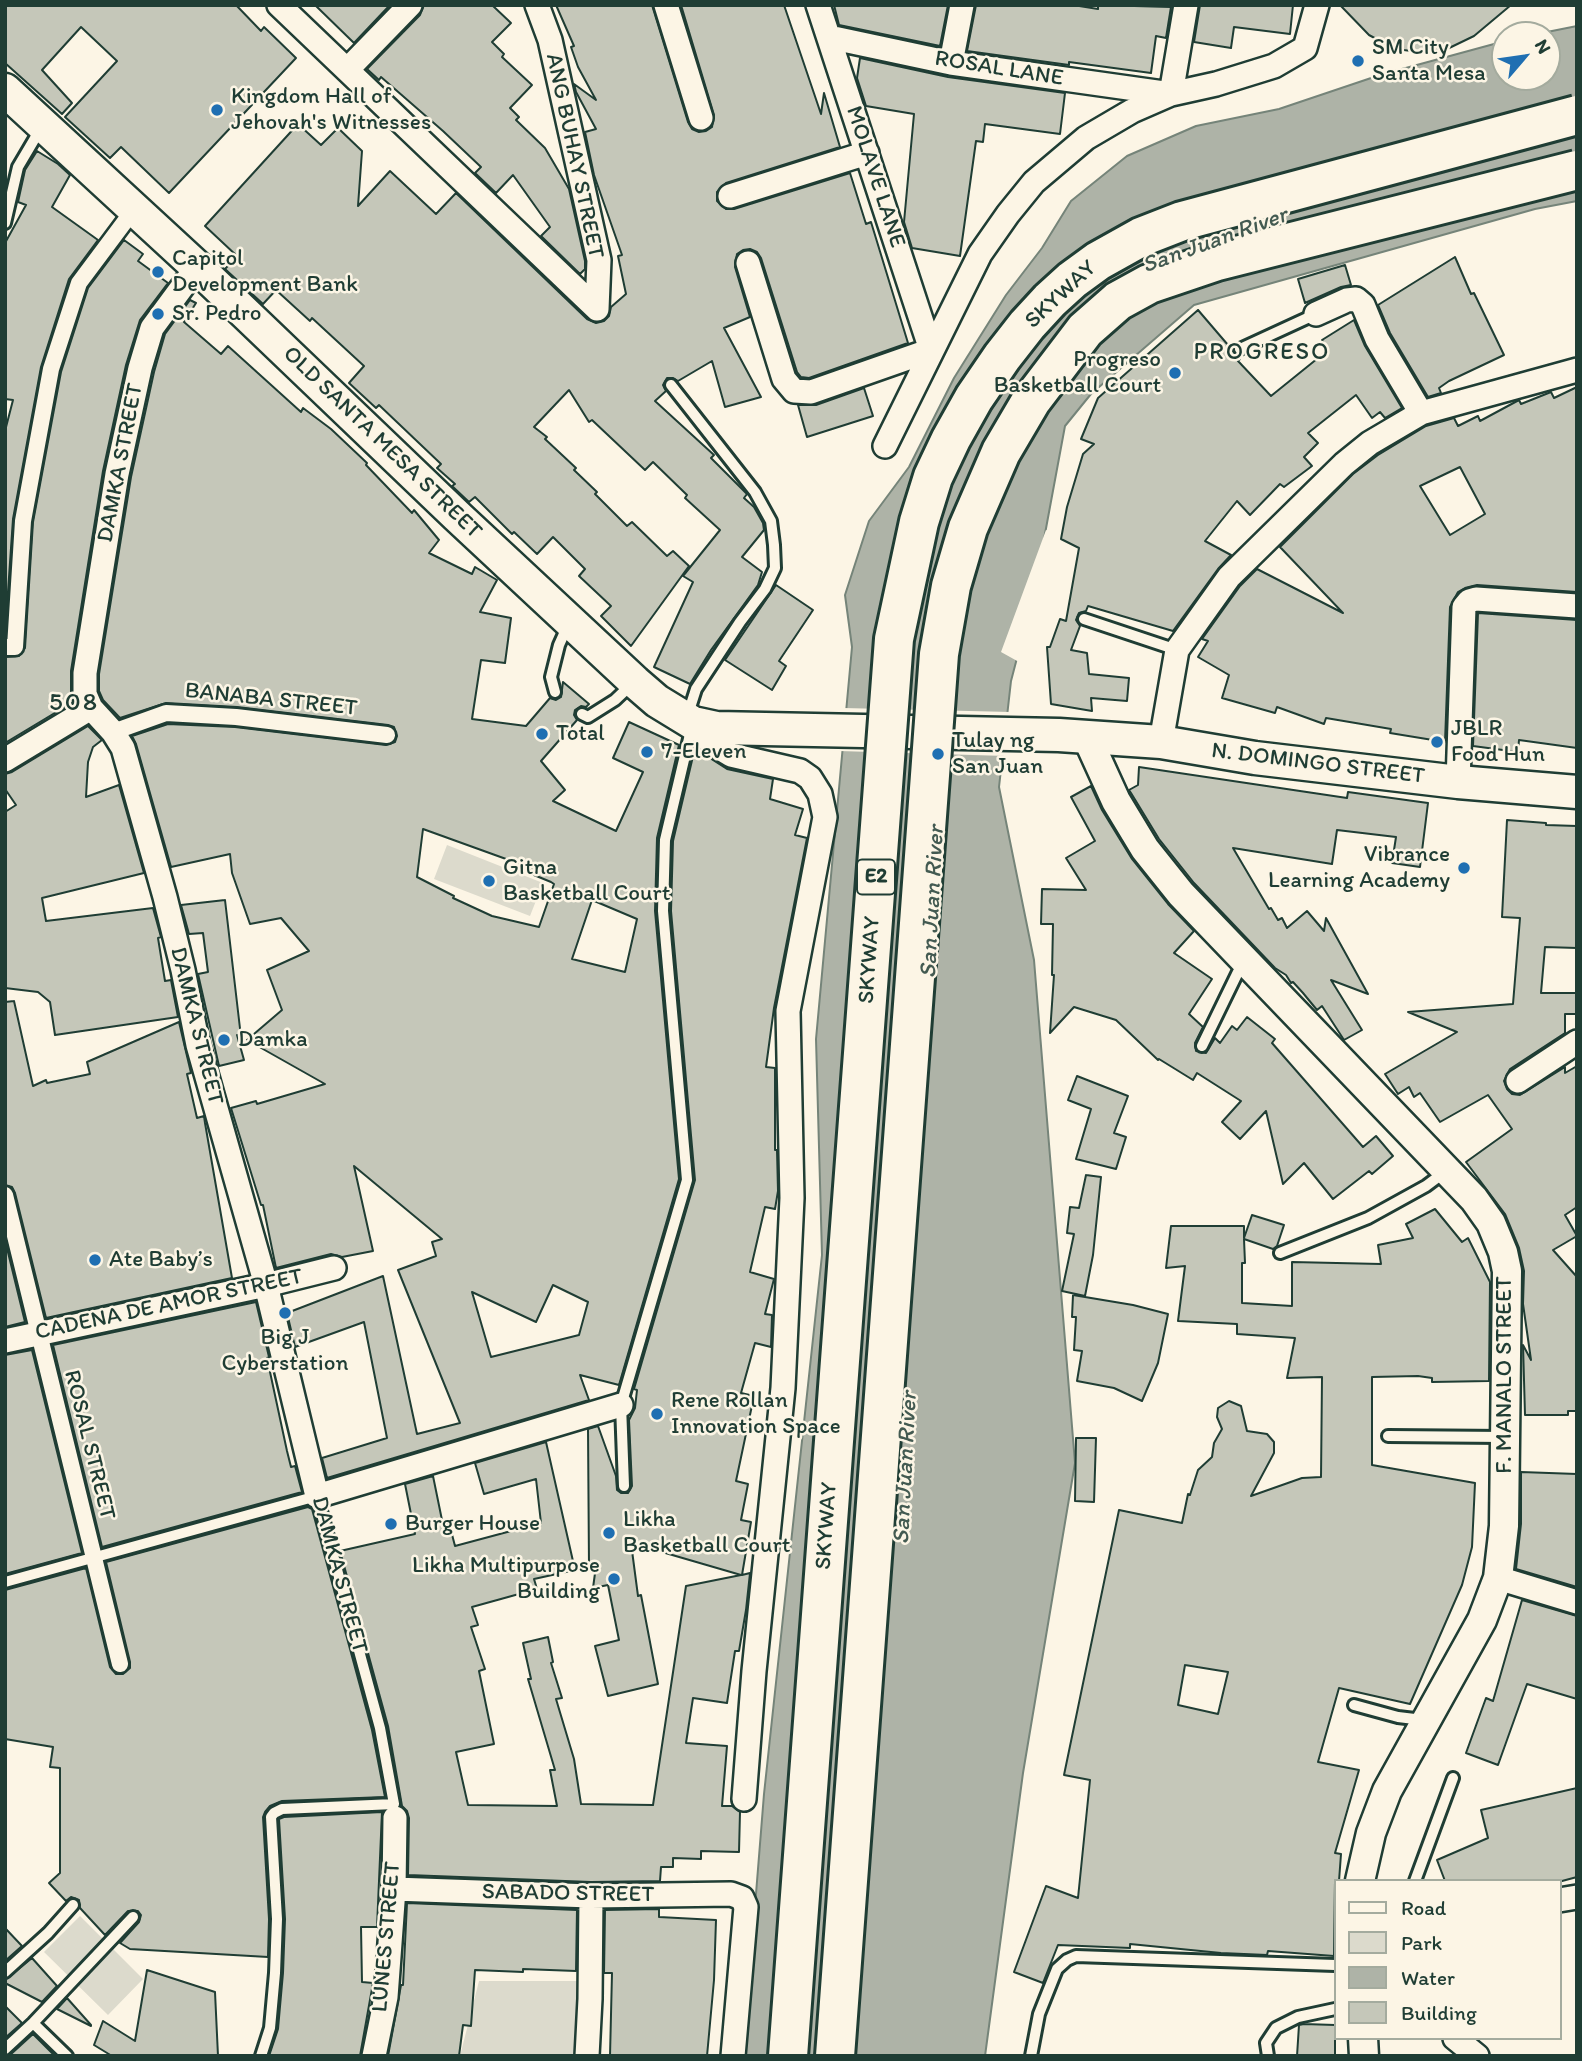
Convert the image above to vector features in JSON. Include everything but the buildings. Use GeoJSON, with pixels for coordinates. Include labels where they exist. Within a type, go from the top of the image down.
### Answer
{"type":"FeatureCollection","features":[{"type":"Feature","properties":{"kind":"highway","name":"SKYWAY"},"geometry":{"type":"LineString","coordinates":[[788,2056],[894,639],[919,522],[933,477],[974,398],[1002,357],[1050,300],[1098,261],[1142,237],[1182,221],[1577,116]]}},
{"type":"Feature","properties":{"kind":"highway","name":"SKYWAY"},"geometry":{"type":"LineString","coordinates":[[835,2056],[939,654],[951,586],[968,528],[1001,452],[1031,401],[1085,330],[1118,301],[1149,284],[1217,261],[1577,170]]}},
{"type":"Feature","properties":{"kind":"main road","name":"OLD SANTA MESA STREET"},"geometry":{"type":"LineString","coordinates":[[5,90],[135,208],[635,682],[657,701],[690,722],[716,728],[1059,735]]}},
{"type":"Feature","properties":{"kind":"main road","name":"N. DOMINGO STREET"},"geometry":{"type":"LineString","coordinates":[[1059,735],[1161,742],[1255,758],[1458,782],[1577,792]]}},
{"type":"Feature","properties":{"kind":"street"},"geometry":{"type":"LineString","coordinates":[[279,5],[347,70],[410,5]]}},
{"type":"Feature","properties":{"kind":"street","name":"ANG BUHAY STREET"},"geometry":{"type":"LineString","coordinates":[[347,70],[600,312],[599,260],[550,40],[537,5]]}},
{"type":"Feature","properties":{"kind":"street"},"geometry":{"type":"LineString","coordinates":[[666,5],[701,118]]}},
{"type":"Feature","properties":{"kind":"street","name":"MOLAVE LANE"},"geometry":{"type":"LineString","coordinates":[[818,5],[932,350]]}},
{"type":"Feature","properties":{"kind":"street"},"geometry":{"type":"LineString","coordinates":[[951,63],[961,5]]}},
{"type":"Feature","properties":{"kind":"street"},"geometry":{"type":"LineString","coordinates":[[1171,94],[1186,5]]}},
{"type":"Feature","properties":{"kind":"street"},"geometry":{"type":"LineString","coordinates":[[885,446],[980,254],[1034,182],[1086,138],[1132,111],[1171,94],[1216,84],[1274,66],[1305,48],[1317,5]]}},
{"type":"Feature","properties":{"kind":"street","name":"ROSAL LANE"},"geometry":{"type":"LineString","coordinates":[[829,37],[951,63],[1171,94]]}},
{"type":"Feature","properties":{"kind":"street"},"geometry":{"type":"LineString","coordinates":[[730,196],[867,153]]}},
{"type":"Feature","properties":{"kind":"street"},"geometry":{"type":"LineString","coordinates":[[5,647],[15,647],[23,521],[51,369],[79,283],[135,208]]}},
{"type":"Feature","properties":{"kind":"street"},"geometry":{"type":"LineString","coordinates":[[748,263],[784,379],[794,391],[811,392],[932,350]]}},
{"type":"Feature","properties":{"kind":"street","name":"DAMKA STREET"},"geometry":{"type":"LineString","coordinates":[[197,267],[152,328],[140,368],[117,474],[85,673],[85,694],[91,708],[113,732],[123,748],[165,897],[198,1045],[266,1285],[317,1496]]}},
{"type":"Feature","properties":{"kind":"street"},"geometry":{"type":"LineString","coordinates":[[1316,314],[1347,300],[1356,299],[1363,304],[1377,339],[1421,413]]}},
{"type":"Feature","properties":{"kind":"street"},"geometry":{"type":"LineString","coordinates":[[1161,742],[1177,650],[1229,577],[1344,464],[1370,443],[1421,413],[1577,370]]}},
{"type":"Feature","properties":{"kind":"street"},"geometry":{"type":"LineString","coordinates":[[1458,782],[1464,607],[1469,601],[1476,599],[1577,606]]}},
{"type":"Feature","properties":{"kind":"street"},"geometry":{"type":"LineString","coordinates":[[5,760],[91,708]]}},
{"type":"Feature","properties":{"kind":"street","name":"BANABA STREET"},"geometry":{"type":"LineString","coordinates":[[113,732],[166,713],[236,717],[387,735]]}},
{"type":"Feature","properties":{"kind":"street"},"geometry":{"type":"LineString","coordinates":[[690,722],[711,743],[731,755],[800,771],[810,778],[820,794],[825,817],[788,1012],[792,1198],[783,1388],[754,1671],[744,1799]]}},
{"type":"Feature","properties":{"kind":"street","name":"F. MANALO STREET"},"geometry":{"type":"LineString","coordinates":[[1091,737],[1090,744],[1116,801],[1144,849],[1181,894],[1474,1199],[1491,1223],[1503,1252],[1507,1271],[1504,1526],[1499,1578],[1482,1620],[1387,1791],[1371,1833],[1360,1879]]}},
{"type":"Feature","properties":{"kind":"street"},"geometry":{"type":"LineString","coordinates":[[1518,1081],[1577,1042]]}},
{"type":"Feature","properties":{"kind":"street","name":"ROSAL STREET"},"geometry":{"type":"LineString","coordinates":[[5,1195],[120,1664]]}},
{"type":"Feature","properties":{"kind":"street","name":"CADENA DE AMOR STREET"},"geometry":{"type":"LineString","coordinates":[[5,1341],[334,1269]]}},
{"type":"Feature","properties":{"kind":"street"},"geometry":{"type":"LineString","coordinates":[[317,1496],[621,1405]]}},
{"type":"Feature","properties":{"kind":"street"},"geometry":{"type":"LineString","coordinates":[[1499,1578],[1577,1602]]}},
{"type":"Feature","properties":{"kind":"street","name":"LUNES STREET"},"geometry":{"type":"LineString","coordinates":[[374,2056],[386,1997],[394,1889],[394,1811]]}},
{"type":"Feature","properties":{"kind":"street","name":"SABADO STREET"},"geometry":{"type":"LineString","coordinates":[[394,1889],[591,1896],[731,1894],[741,1898],[746,1907],[733,2056]]}},
{"type":"Feature","properties":{"kind":"street"},"geometry":{"type":"LineString","coordinates":[[587,2056],[591,1896]]}},
{"type":"Feature","properties":{"kind":"street"},"geometry":{"type":"LineString","coordinates":[[1457,2040],[1477,2056]]}},
{"type":"Feature","properties":{"kind":"lane"},"geometry":{"type":"LineString","coordinates":[[5,223],[18,167],[43,125]]}},
{"type":"Feature","properties":{"kind":"lane"},"geometry":{"type":"LineString","coordinates":[[1240,349],[1316,314]]}},
{"type":"Feature","properties":{"kind":"lane"},"geometry":{"type":"LineString","coordinates":[[624,1486],[621,1405],[687,1180],[663,911],[666,840],[696,689],[765,589],[775,568],[771,521],[755,492],[671,385]]}},
{"type":"Feature","properties":{"kind":"lane"},"geometry":{"type":"LineString","coordinates":[[1084,619],[1177,650]]}},
{"type":"Feature","properties":{"kind":"lane"},"geometry":{"type":"LineString","coordinates":[[555,692],[551,677],[559,645],[570,620]]}},
{"type":"Feature","properties":{"kind":"lane"},"geometry":{"type":"LineString","coordinates":[[582,714],[589,717],[615,700],[635,682]]}},
{"type":"Feature","properties":{"kind":"lane"},"geometry":{"type":"LineString","coordinates":[[1202,1045],[1238,972],[1247,963]]}},
{"type":"Feature","properties":{"kind":"lane"},"geometry":{"type":"LineString","coordinates":[[1279,1253],[1368,1218],[1426,1186],[1447,1170]]}},
{"type":"Feature","properties":{"kind":"lane"},"geometry":{"type":"LineString","coordinates":[[1388,1436],[1504,1437]]}},
{"type":"Feature","properties":{"kind":"lane"},"geometry":{"type":"LineString","coordinates":[[5,1582],[317,1496]]}},
{"type":"Feature","properties":{"kind":"lane","name":"DAMKA STREET"},"geometry":{"type":"LineString","coordinates":[[317,1496],[380,1728],[394,1811]]}},
{"type":"Feature","properties":{"kind":"lane"},"geometry":{"type":"LineString","coordinates":[[1354,1705],[1398,1717],[1426,1721]]}},
{"type":"Feature","properties":{"kind":"lane"},"geometry":{"type":"LineString","coordinates":[[1416,1879],[1453,1778]]}},
{"type":"Feature","properties":{"kind":"lane"},"geometry":{"type":"LineString","coordinates":[[261,2056],[270,2028],[275,1973],[277,1919],[271,1817],[282,1809],[394,1811]]}},
{"type":"Feature","properties":{"kind":"lane"},"geometry":{"type":"LineString","coordinates":[[5,1972],[48,1933],[73,1905]]}},
{"type":"Feature","properties":{"kind":"lane"},"geometry":{"type":"LineString","coordinates":[[5,2049],[133,1917]]}},
{"type":"Feature","properties":{"kind":"lane"},"geometry":{"type":"LineString","coordinates":[[1031,2056],[1039,2014],[1057,1969],[1076,1956],[1334,1965]]}},
{"type":"Feature","properties":{"kind":"lane"},"geometry":{"type":"LineString","coordinates":[[1268,2056],[1266,2042],[1276,2028],[1298,2017],[1334,2009]]}},
{"type":"Feature","properties":{"kind":"lane"},"geometry":{"type":"LineString","coordinates":[[33,2023],[67,2056]]}},
{"type":"Feature","properties":{"kind":"green space","name":"Gitna Basketball Court"},"geometry":{"type":"Polygon","coordinates":[[[447,845],[543,883],[530,916],[434,879],[447,845]]]}},
{"type":"Feature","properties":{"kind":"green space"},"geometry":{"type":"Polygon","coordinates":[[[80,1916],[143,1979],[108,2015],[44,1952],[80,1916]]]}},
{"type":"Feature","properties":{"kind":"green space"},"geometry":{"type":"Polygon","coordinates":[[[479,1981],[581,1981],[576,2056],[460,2056],[479,1981]]]}},
{"type":"Feature","properties":{"kind":"water","name":"San Juan River"},"geometry":{"type":"Polygon","coordinates":[[[1577,26],[1577,201],[1535,209],[1194,305],[1091,394],[1065,426],[1034,593],[1011,681],[999,787],[1034,960],[1075,1463],[1023,1773],[985,2056],[743,2056],[764,1794],[822,1255],[816,1039],[852,647],[845,595],[869,521],[909,467],[954,378],[1006,295],[1042,248],[1071,201],[1127,156],[1196,126],[1279,109],[1380,75],[1491,45],[1491,91],[1561,91],[1561,29],[1577,26]]]}},
{"type":"Feature","properties":{"kind":"pier"},"geometry":{"type":"Polygon","coordinates":[[[1046,530],[1049,531],[1037,593],[1019,662],[1001,652],[1046,530]]]}},
{"type":"Feature","properties":{"kind":"pier"},"geometry":{"type":"Polygon","coordinates":[[[843,708],[1011,712],[1006,756],[839,751],[843,708]]]}},
{"type":"Feature","properties":{"kind":"place","name":"SM City Santa Mesa"},"geometry":{"type":"Point","coordinates":[1358,61]}},
{"type":"Feature","properties":{"kind":"place","name":"Kingdom Hall of Jehovah's Witnesses"},"geometry":{"type":"Point","coordinates":[217,110]}},
{"type":"Feature","properties":{"kind":"place","name":"Capitol Development Bank"},"geometry":{"type":"Point","coordinates":[158,272]}},
{"type":"Feature","properties":{"kind":"place","name":"Sr. Pedro"},"geometry":{"type":"Point","coordinates":[158,314]}},
{"type":"Feature","properties":{"kind":"place","name":"Progreso Basketball Court"},"geometry":{"type":"Point","coordinates":[1175,373]}},
{"type":"Feature","properties":{"kind":"place","name":"Total"},"geometry":{"type":"Point","coordinates":[542,734]}},
{"type":"Feature","properties":{"kind":"place","name":"JBLR Food Hun"},"geometry":{"type":"Point","coordinates":[1437,742]}},
{"type":"Feature","properties":{"kind":"place","name":"7-Eleven"},"geometry":{"type":"Point","coordinates":[647,752]}},
{"type":"Feature","properties":{"kind":"place","name":"Tulay ng San Juan"},"geometry":{"type":"Point","coordinates":[938,754]}},
{"type":"Feature","properties":{"kind":"place","name":"Vibrance Learning Academy"},"geometry":{"type":"Point","coordinates":[1464,868]}},
{"type":"Feature","properties":{"kind":"place","name":"Gitna Basketball Court"},"geometry":{"type":"Point","coordinates":[489,881]}},
{"type":"Feature","properties":{"kind":"place","name":"Damka"},"geometry":{"type":"Point","coordinates":[224,1040]}},
{"type":"Feature","properties":{"kind":"place","name":"Ate Baby’s"},"geometry":{"type":"Point","coordinates":[95,1260]}},
{"type":"Feature","properties":{"kind":"place","name":"Big J Cyberstation"},"geometry":{"type":"Point","coordinates":[285,1313]}},
{"type":"Feature","properties":{"kind":"place","name":"Rene Rollan Innovation Space"},"geometry":{"type":"Point","coordinates":[657,1414]}},
{"type":"Feature","properties":{"kind":"place","name":"Burger House"},"geometry":{"type":"Point","coordinates":[391,1524]}},
{"type":"Feature","properties":{"kind":"place","name":"Likha Basketball Court"},"geometry":{"type":"Point","coordinates":[609,1533]}},
{"type":"Feature","properties":{"kind":"place","name":"Likha Multipurpose Building"},"geometry":{"type":"Point","coordinates":[614,1579]}},
{"type":"Feature","properties":{"kind":"district","name":"PROGRESO"},"geometry":{"type":"Point","coordinates":[1262,353]}},
{"type":"Feature","properties":{"kind":"district","name":"508"},"geometry":{"type":"Point","coordinates":[74,703]}}]}
